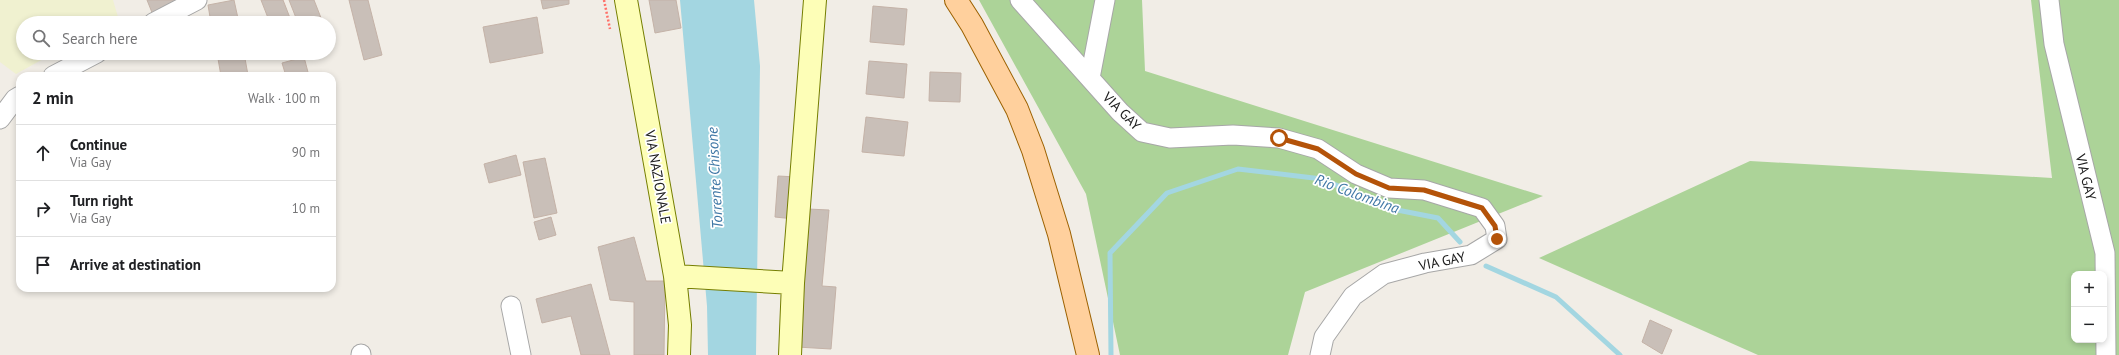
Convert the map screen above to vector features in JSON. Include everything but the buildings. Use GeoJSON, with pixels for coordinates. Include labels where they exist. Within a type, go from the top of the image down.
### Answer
{"type":"FeatureCollection","features":[{"type":"Feature","properties":{"kind":"main road"},"geometry":{"type":"LineString","coordinates":[[956,0],[972,25],[1017,109],[1033,150],[1059,234],[1088,355]]}},
{"type":"Feature","properties":{"kind":"street"},"geometry":{"type":"LineString","coordinates":[[166,16],[197,0]]}},
{"type":"Feature","properties":{"kind":"street","name":"VIA NAZIONALE"},"geometry":{"type":"LineString","coordinates":[[626,0],[675,276],[680,325],[679,355]]}},
{"type":"Feature","properties":{"kind":"street"},"geometry":{"type":"LineString","coordinates":[[790,355],[793,283],[815,0]]}},
{"type":"Feature","properties":{"kind":"street","name":"VIA GAY"},"geometry":{"type":"LineString","coordinates":[[1020,0],[1120,112],[1142,132],[1170,138],[1233,135],[1279,138],[1318,149],[1356,174],[1389,188],[1424,190],[1482,208],[1495,226],[1497,239],[1471,255],[1425,263],[1384,274],[1353,296],[1324,337],[1320,355]]}},
{"type":"Feature","properties":{"kind":"street"},"geometry":{"type":"LineString","coordinates":[[1090,78],[1105,0]]}},
{"type":"Feature","properties":{"kind":"street","name":"VIA GAY"},"geometry":{"type":"LineString","coordinates":[[2049,0],[2054,44],[2105,253],[2106,355]]}},
{"type":"Feature","properties":{"kind":"street"},"geometry":{"type":"LineString","coordinates":[[61,72],[84,60]]}},
{"type":"Feature","properties":{"kind":"street"},"geometry":{"type":"LineString","coordinates":[[0,119],[16,101]]}},
{"type":"Feature","properties":{"kind":"street"},"geometry":{"type":"LineString","coordinates":[[675,276],[793,283]]}},
{"type":"Feature","properties":{"kind":"street"},"geometry":{"type":"LineString","coordinates":[[511,306],[521,355]]}},
{"type":"Feature","properties":{"kind":"green space"},"geometry":{"type":"Polygon","coordinates":[[[0,0],[113,0],[118,16],[16,16],[16,60],[41,60],[20,72],[16,72],[16,74],[0,62],[0,0]]]}},
{"type":"Feature","properties":{"kind":"green space"},"geometry":{"type":"Polygon","coordinates":[[[979,0],[1142,0],[1145,71],[1543,196],[1305,292],[1288,355],[1120,355],[1086,194],[979,0]]]}},
{"type":"Feature","properties":{"kind":"green space"},"geometry":{"type":"Polygon","coordinates":[[[2031,0],[2119,0],[2119,355],[1758,355],[1539,258],[1750,161],[2052,178],[2031,0]]]}},
{"type":"Feature","properties":{"kind":"water","name":"Torrente Chisone"},"geometry":{"type":"Polygon","coordinates":[[[680,0],[754,0],[760,66],[756,355],[708,355],[707,306],[680,0]]]}},
{"type":"Feature","properties":{"kind":"waterway","name":"Rio Colombina"},"geometry":{"type":"LineString","coordinates":[[1111,355],[1110,253],[1167,193],[1238,169],[1322,179],[1392,209],[1438,218],[1460,242]]}},
{"type":"Feature","properties":{"kind":"waterway","name":"Rio Colombina"},"geometry":{"type":"LineString","coordinates":[[1486,266],[1556,297],[1620,355]]}},
{"type":"Feature","properties":{"kind":"route"},"geometry":{"type":"LineString","coordinates":[[1279,138],[1318,149],[1356,174],[1389,188],[1424,190],[1482,208],[1495,226],[1497,239]]}}]}
